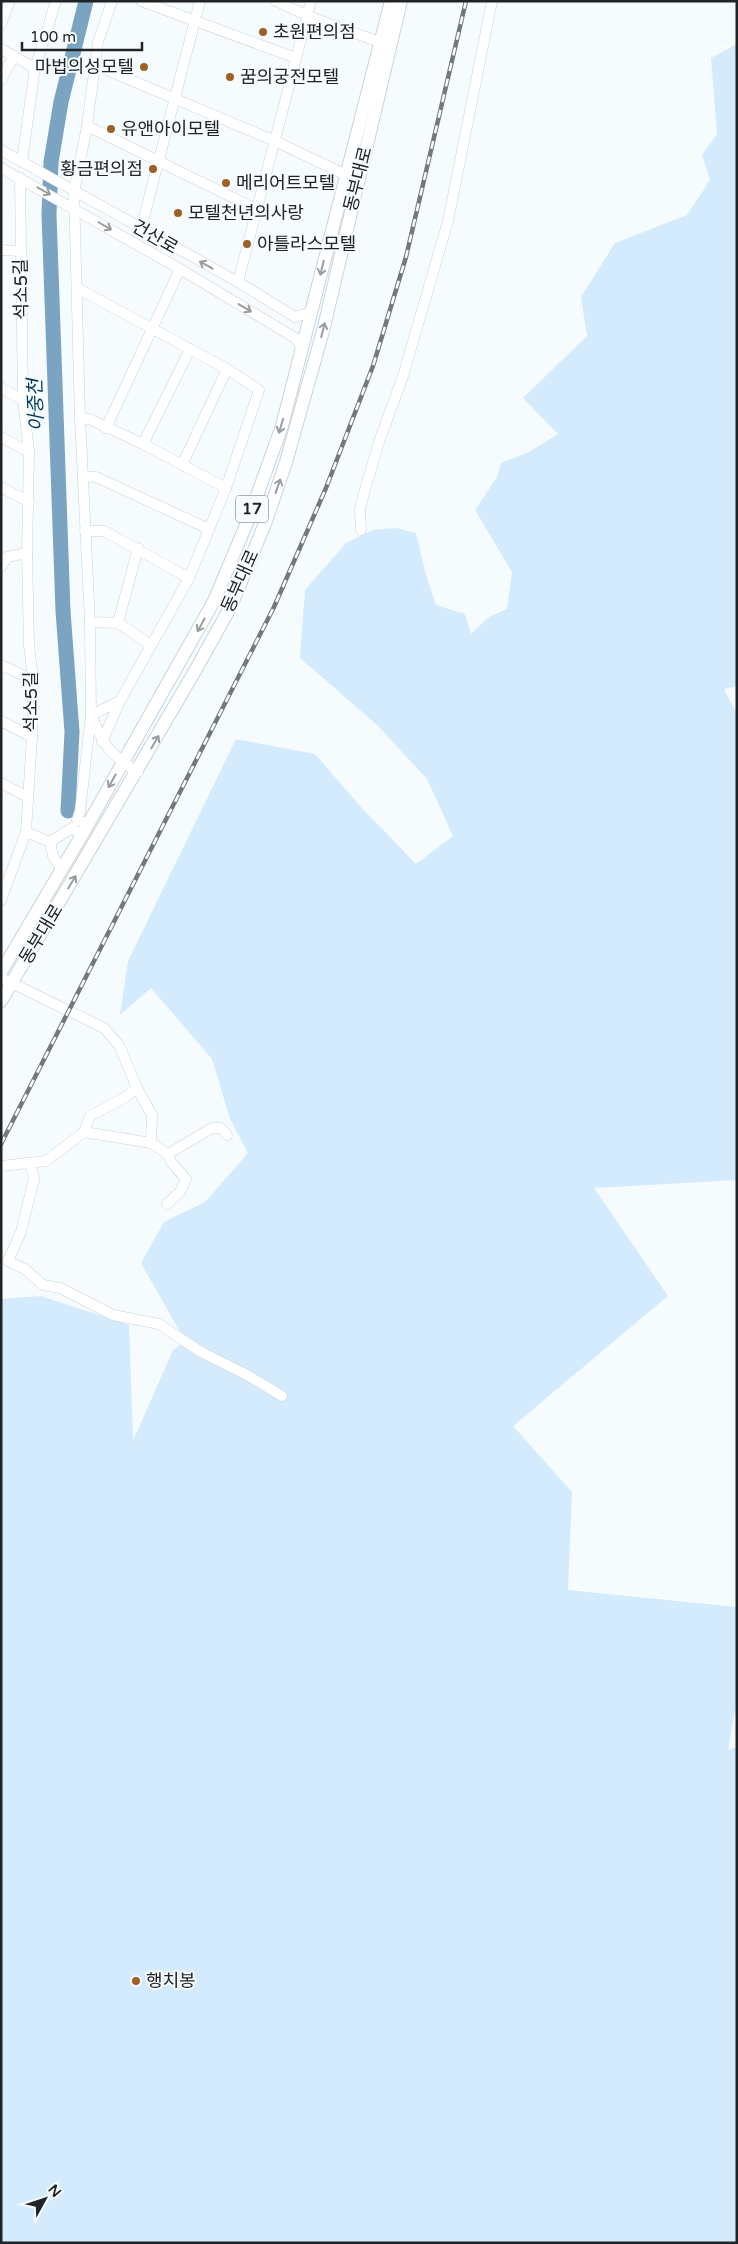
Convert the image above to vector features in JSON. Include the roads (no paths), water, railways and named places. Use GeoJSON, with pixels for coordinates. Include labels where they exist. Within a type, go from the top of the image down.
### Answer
{"type":"FeatureCollection","features":[{"type":"Feature","properties":{"kind":"main road","name":"동부대로"},"geometry":{"type":"LineString","coordinates":[[334,218],[332,207],[383,1]]}},
{"type":"Feature","properties":{"kind":"main road","name":"동부대로"},"geometry":{"type":"LineString","coordinates":[[1,972],[62,870],[80,827],[122,762],[214,601],[249,518],[282,426],[334,218],[342,199],[391,1]]}},
{"type":"Feature","properties":{"kind":"main road","name":"동부대로"},"geometry":{"type":"LineString","coordinates":[[1,1001],[6,981],[138,772],[230,606],[266,521],[304,401],[333,289],[333,280],[401,1]]}},
{"type":"Feature","properties":{"kind":"main road"},"geometry":{"type":"LineString","coordinates":[[333,289],[339,281],[408,1]]}},
{"type":"Feature","properties":{"kind":"street"},"geometry":{"type":"LineString","coordinates":[[1,24],[10,1]]}},
{"type":"Feature","properties":{"kind":"street"},"geometry":{"type":"LineString","coordinates":[[25,163],[34,68],[56,1]]}},
{"type":"Feature","properties":{"kind":"street"},"geometry":{"type":"LineString","coordinates":[[26,832],[50,842],[80,827],[80,811],[91,715],[90,622],[80,418],[74,209],[71,189],[87,126],[98,42],[112,1]]}},
{"type":"Feature","properties":{"kind":"street"},"geometry":{"type":"LineString","coordinates":[[142,1],[296,58]]}},
{"type":"Feature","properties":{"kind":"street"},"geometry":{"type":"LineString","coordinates":[[142,229],[200,1]]}},
{"type":"Feature","properties":{"kind":"street"},"geometry":{"type":"LineString","coordinates":[[276,1],[308,16],[374,40]]}},
{"type":"Feature","properties":{"kind":"street"},"geometry":{"type":"LineString","coordinates":[[238,282],[311,1]]}},
{"type":"Feature","properties":{"kind":"street"},"geometry":{"type":"LineString","coordinates":[[361,530],[360,510],[369,476],[403,376],[448,221],[492,1]]}},
{"type":"Feature","properties":{"kind":"street"},"geometry":{"type":"LineString","coordinates":[[1,49],[34,68]]}},
{"type":"Feature","properties":{"kind":"street"},"geometry":{"type":"LineString","coordinates":[[1,80],[14,56]]}},
{"type":"Feature","properties":{"kind":"street"},"geometry":{"type":"LineString","coordinates":[[95,65],[275,141],[340,172]]}},
{"type":"Feature","properties":{"kind":"street"},"geometry":{"type":"LineString","coordinates":[[87,126],[258,210]]}},
{"type":"Feature","properties":{"kind":"street","name":"건산로"},"geometry":{"type":"LineString","coordinates":[[1,150],[238,282],[294,316],[310,312]]}},
{"type":"Feature","properties":{"kind":"street","name":"건산로"},"geometry":{"type":"LineString","coordinates":[[1,168],[180,268],[297,340],[301,349]]}},
{"type":"Feature","properties":{"kind":"street","name":"석소5길"},"geometry":{"type":"LineString","coordinates":[[2,898],[26,832],[32,736],[33,680],[29,645],[27,553],[29,452],[23,400],[20,251],[22,179]]}},
{"type":"Feature","properties":{"kind":"street"},"geometry":{"type":"LineString","coordinates":[[2,252],[20,251]]}},
{"type":"Feature","properties":{"kind":"street"},"geometry":{"type":"LineString","coordinates":[[106,428],[180,268]]}},
{"type":"Feature","properties":{"kind":"street"},"geometry":{"type":"LineString","coordinates":[[77,288],[152,327],[259,390],[226,488],[189,578],[120,701],[102,742]]}},
{"type":"Feature","properties":{"kind":"street"},"geometry":{"type":"LineString","coordinates":[[143,444],[190,349]]}},
{"type":"Feature","properties":{"kind":"street"},"geometry":{"type":"LineString","coordinates":[[182,464],[226,369]]}},
{"type":"Feature","properties":{"kind":"street"},"geometry":{"type":"LineString","coordinates":[[1,388],[23,400]]}},
{"type":"Feature","properties":{"kind":"street"},"geometry":{"type":"LineString","coordinates":[[80,418],[89,419],[143,444],[226,488]]}},
{"type":"Feature","properties":{"kind":"street"},"geometry":{"type":"LineString","coordinates":[[1,438],[29,452]]}},
{"type":"Feature","properties":{"kind":"street"},"geometry":{"type":"LineString","coordinates":[[83,476],[96,477],[209,528]]}},
{"type":"Feature","properties":{"kind":"street"},"geometry":{"type":"LineString","coordinates":[[1,487],[29,502]]}},
{"type":"Feature","properties":{"kind":"street"},"geometry":{"type":"LineString","coordinates":[[85,530],[104,531],[138,548],[189,578]]}},
{"type":"Feature","properties":{"kind":"street"},"geometry":{"type":"LineString","coordinates":[[118,624],[138,548]]}},
{"type":"Feature","properties":{"kind":"street"},"geometry":{"type":"LineString","coordinates":[[1,567],[7,557],[27,553]]}},
{"type":"Feature","properties":{"kind":"street"},"geometry":{"type":"LineString","coordinates":[[90,622],[118,624],[151,645]]}},
{"type":"Feature","properties":{"kind":"street"},"geometry":{"type":"LineString","coordinates":[[1,665],[33,680]]}},
{"type":"Feature","properties":{"kind":"street"},"geometry":{"type":"LineString","coordinates":[[91,715],[120,701]]}},
{"type":"Feature","properties":{"kind":"street"},"geometry":{"type":"LineString","coordinates":[[91,715],[102,742],[108,750],[138,772]]}},
{"type":"Feature","properties":{"kind":"street"},"geometry":{"type":"LineString","coordinates":[[1,721],[32,736]]}},
{"type":"Feature","properties":{"kind":"street"},"geometry":{"type":"LineString","coordinates":[[1,783],[28,797]]}},
{"type":"Feature","properties":{"kind":"street"},"geometry":{"type":"LineString","coordinates":[[50,842],[53,856],[62,870]]}},
{"type":"Feature","properties":{"kind":"street"},"geometry":{"type":"LineString","coordinates":[[6,981],[104,1028],[119,1045],[137,1088],[152,1115],[152,1143]]}},
{"type":"Feature","properties":{"kind":"street"},"geometry":{"type":"LineString","coordinates":[[1,1166],[46,1161],[84,1132],[90,1116],[124,1098],[137,1088]]}},
{"type":"Feature","properties":{"kind":"street"},"geometry":{"type":"LineString","coordinates":[[168,1154],[212,1128],[221,1128],[227,1135]]}},
{"type":"Feature","properties":{"kind":"street"},"geometry":{"type":"LineString","coordinates":[[84,1132],[152,1143],[168,1154],[171,1162],[186,1179],[180,1192],[167,1204]]}},
{"type":"Feature","properties":{"kind":"street"},"geometry":{"type":"LineString","coordinates":[[30,1163],[34,1179],[21,1232],[8,1261],[25,1269],[43,1285],[60,1288],[112,1315],[158,1324],[202,1352],[247,1375],[282,1396]]}},
{"type":"Feature","properties":{"kind":"waterway","name":"아중천"},"geometry":{"type":"LineString","coordinates":[[68,811],[72,732],[63,611],[49,214],[51,162],[61,102],[86,1]]}},
{"type":"Feature","properties":{"kind":"railway"},"geometry":{"type":"LineString","coordinates":[[1,1144],[274,607],[326,488],[373,366],[406,257],[466,1]]}},
{"type":"Feature","properties":{"kind":"place","name":"초원편의점"},"geometry":{"type":"Point","coordinates":[263,32]}},
{"type":"Feature","properties":{"kind":"place","name":"마법의성모텔"},"geometry":{"type":"Point","coordinates":[144,67]}},
{"type":"Feature","properties":{"kind":"place","name":"꿈의궁전모텔"},"geometry":{"type":"Point","coordinates":[230,77]}},
{"type":"Feature","properties":{"kind":"place","name":"유앤아이모텔"},"geometry":{"type":"Point","coordinates":[111,129]}},
{"type":"Feature","properties":{"kind":"place","name":"황금편의점"},"geometry":{"type":"Point","coordinates":[153,169]}},
{"type":"Feature","properties":{"kind":"place","name":"메리어트모텔"},"geometry":{"type":"Point","coordinates":[226,183]}},
{"type":"Feature","properties":{"kind":"place","name":"모텔천년의사랑"},"geometry":{"type":"Point","coordinates":[178,213]}},
{"type":"Feature","properties":{"kind":"place","name":"아틀라스모텔"},"geometry":{"type":"Point","coordinates":[247,244]}},
{"type":"Feature","properties":{"kind":"place","name":"행치봉"},"geometry":{"type":"Point","coordinates":[136,1981]}}]}
